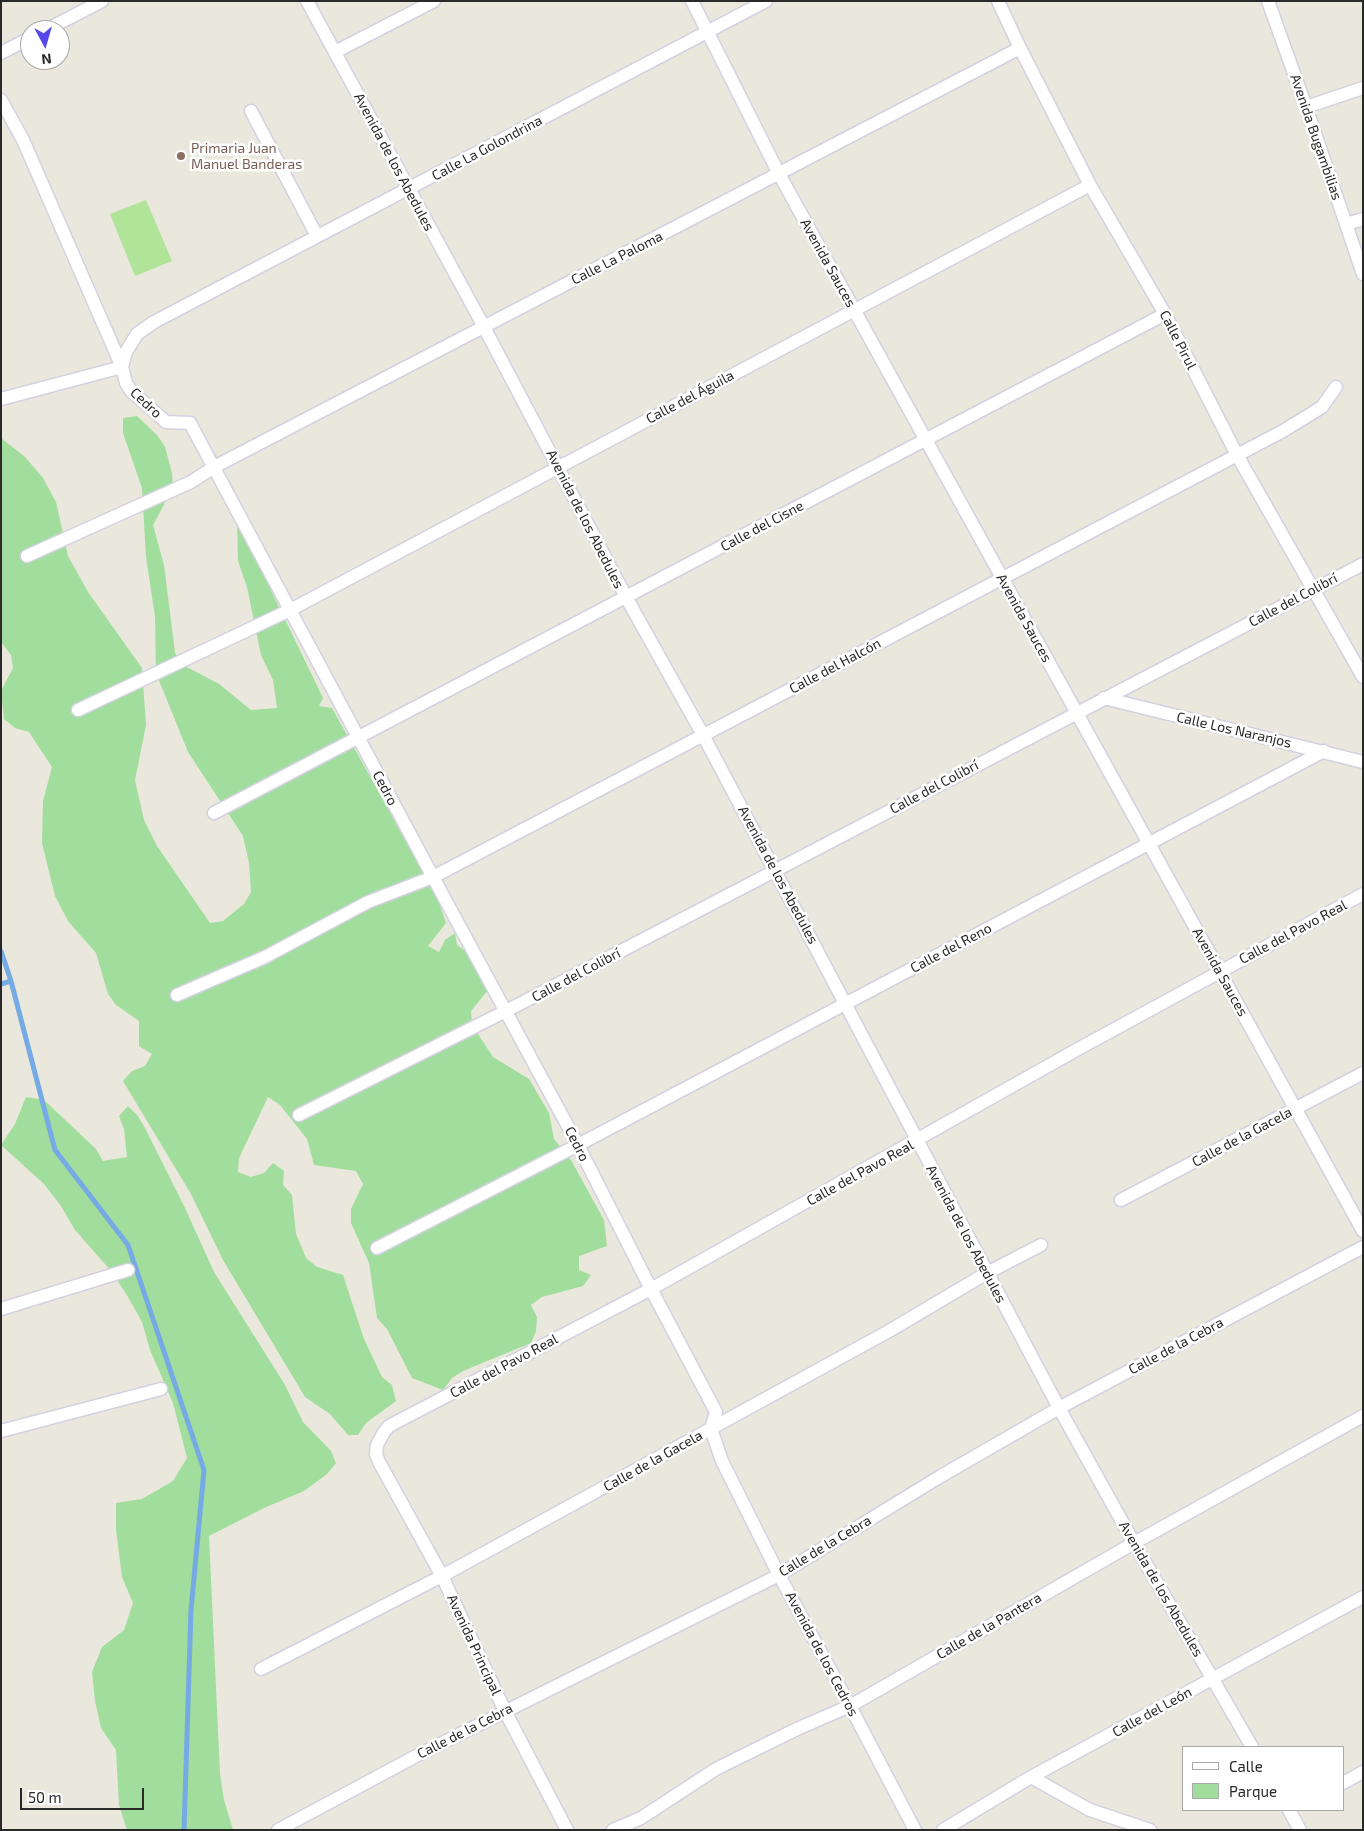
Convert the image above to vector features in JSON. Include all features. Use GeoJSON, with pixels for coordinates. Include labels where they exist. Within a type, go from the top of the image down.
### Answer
{"type":"FeatureCollection","features":[{"type":"Feature","properties":{"kind":"street"},"geometry":{"type":"LineString","coordinates":[[65,20],[102,1]]}},
{"type":"Feature","properties":{"kind":"street","name":"Avenida de los Abedules"},"geometry":{"type":"LineString","coordinates":[[307,1],[484,327],[626,598],[703,735],[1059,1408],[1251,1746]]}},
{"type":"Feature","properties":{"kind":"street"},"geometry":{"type":"LineString","coordinates":[[335,52],[434,1]]}},
{"type":"Feature","properties":{"kind":"street","name":"Avenida Sauces"},"geometry":{"type":"LineString","coordinates":[[692,1],[779,174],[1363,1231]]}},
{"type":"Feature","properties":{"kind":"street","name":"Calle La Golondrina"},"geometry":{"type":"LineString","coordinates":[[122,367],[126,352],[137,334],[154,322],[766,1]]}},
{"type":"Feature","properties":{"kind":"street","name":"Calle Pirul"},"geometry":{"type":"LineString","coordinates":[[998,1],[1090,185],[1165,314],[1237,455],[1363,678]]}},
{"type":"Feature","properties":{"kind":"street","name":"Avenida Bugambilias"},"geometry":{"type":"LineString","coordinates":[[1268,1],[1363,274]]}},
{"type":"Feature","properties":{"kind":"street"},"geometry":{"type":"LineString","coordinates":[[1,53],[20,43]]}},
{"type":"Feature","properties":{"kind":"street","name":"Calle La Paloma"},"geometry":{"type":"LineString","coordinates":[[27,556],[191,482],[214,467],[1020,48]]}},
{"type":"Feature","properties":{"kind":"street"},"geometry":{"type":"LineString","coordinates":[[1306,107],[1363,88]]}},
{"type":"Feature","properties":{"kind":"street"},"geometry":{"type":"LineString","coordinates":[[1,100],[23,140],[122,367],[1,399]]}},
{"type":"Feature","properties":{"kind":"street"},"geometry":{"type":"LineString","coordinates":[[251,111],[317,236]]}},
{"type":"Feature","properties":{"kind":"street","name":"Calle del Águila"},"geometry":{"type":"LineString","coordinates":[[78,710],[290,610],[1090,185]]}},
{"type":"Feature","properties":{"kind":"street"},"geometry":{"type":"LineString","coordinates":[[1346,224],[1363,219]]}},
{"type":"Feature","properties":{"kind":"street","name":"Calle del Cisne"},"geometry":{"type":"LineString","coordinates":[[214,813],[1165,314]]}},
{"type":"Feature","properties":{"kind":"street","name":"Cedro"},"geometry":{"type":"LineString","coordinates":[[122,367],[130,390],[166,422],[190,423],[578,1145],[651,1289]]}},
{"type":"Feature","properties":{"kind":"street","name":"Calle del Halcón"},"geometry":{"type":"LineString","coordinates":[[177,995],[265,957],[368,902],[433,877],[1283,431],[1322,407],[1336,387]]}},
{"type":"Feature","properties":{"kind":"street","name":"Calle del Colibrí"},"geometry":{"type":"LineString","coordinates":[[299,1115],[506,1011],[1363,564]]}},
{"type":"Feature","properties":{"kind":"street","name":"Calle Los Naranjos"},"geometry":{"type":"LineString","coordinates":[[1104,698],[1363,762]]}},
{"type":"Feature","properties":{"kind":"street","name":"Calle del Reno"},"geometry":{"type":"LineString","coordinates":[[377,1248],[578,1145],[1324,751]]}},
{"type":"Feature","properties":{"kind":"street","name":"Calle del Pavo Real"},"geometry":{"type":"LineString","coordinates":[[380,1462],[376,1454],[378,1445],[389,1426],[651,1289],[1078,1049],[1363,894]]}},
{"type":"Feature","properties":{"kind":"street","name":"Calle de la Gacela"},"geometry":{"type":"LineString","coordinates":[[1121,1200],[1363,1073]]}},
{"type":"Feature","properties":{"kind":"street","name":"Calle de la Gacela"},"geometry":{"type":"LineString","coordinates":[[261,1669],[442,1576],[889,1332],[987,1273],[1041,1245]]}},
{"type":"Feature","properties":{"kind":"street","name":"Calle de la Cebra"},"geometry":{"type":"LineString","coordinates":[[278,1830],[416,1756],[779,1575],[941,1476],[1059,1408],[1363,1247]]}},
{"type":"Feature","properties":{"kind":"street"},"geometry":{"type":"LineString","coordinates":[[1,1309],[128,1270]]}},
{"type":"Feature","properties":{"kind":"street","name":"Avenida de los Cedros"},"geometry":{"type":"LineString","coordinates":[[651,1289],[716,1412],[711,1429],[722,1461],[779,1575],[915,1830]]}},
{"type":"Feature","properties":{"kind":"street"},"geometry":{"type":"LineString","coordinates":[[1,1431],[161,1389]]}},
{"type":"Feature","properties":{"kind":"street","name":"Calle de la Pantera"},"geometry":{"type":"LineString","coordinates":[[613,1830],[641,1818],[734,1760],[799,1728],[850,1706],[1134,1542],[1363,1416]]}},
{"type":"Feature","properties":{"kind":"street","name":"Avenida Principal"},"geometry":{"type":"LineString","coordinates":[[380,1462],[442,1576],[505,1711],[567,1830]]}},
{"type":"Feature","properties":{"kind":"street","name":"Calle del León"},"geometry":{"type":"LineString","coordinates":[[943,1830],[1031,1778],[1363,1596]]}},
{"type":"Feature","properties":{"kind":"street"},"geometry":{"type":"LineString","coordinates":[[1344,1782],[1363,1772]]}},
{"type":"Feature","properties":{"kind":"street"},"geometry":{"type":"LineString","coordinates":[[1031,1778],[1090,1810],[1150,1830]]}},
{"type":"Feature","properties":{"kind":"street"},"geometry":{"type":"LineString","coordinates":[[1291,1811],[1300,1830]]}},
{"type":"Feature","properties":{"kind":"green space"},"geometry":{"type":"Polygon","coordinates":[[[146,200],[172,261],[135,276],[110,214],[146,200]]]}},
{"type":"Feature","properties":{"kind":"green space"},"geometry":{"type":"Polygon","coordinates":[[[137,416],[157,435],[165,447],[172,473],[173,488],[153,525],[164,565],[175,653],[183,665],[219,684],[251,710],[277,708],[273,680],[261,655],[247,587],[238,561],[237,520],[323,698],[319,706],[332,708],[438,899],[446,923],[428,946],[439,952],[445,940],[455,933],[457,945],[469,954],[488,990],[471,1011],[472,1025],[493,1057],[529,1079],[549,1113],[554,1139],[571,1160],[604,1220],[607,1246],[579,1256],[579,1270],[591,1275],[583,1286],[542,1297],[531,1305],[537,1317],[536,1331],[531,1343],[463,1371],[452,1378],[443,1390],[412,1378],[387,1329],[377,1318],[369,1263],[351,1223],[351,1209],[363,1184],[356,1171],[314,1165],[307,1139],[280,1105],[268,1097],[239,1158],[238,1172],[251,1177],[264,1173],[273,1163],[284,1171],[283,1185],[292,1195],[296,1234],[306,1258],[317,1267],[343,1275],[364,1339],[382,1377],[392,1385],[396,1401],[366,1423],[358,1435],[348,1435],[330,1414],[305,1397],[223,1260],[191,1194],[123,1081],[132,1071],[145,1066],[152,1054],[139,1046],[139,1021],[116,1005],[108,994],[96,953],[68,921],[55,896],[42,843],[43,801],[52,767],[29,732],[15,728],[4,719],[1,691],[13,668],[11,655],[1,642],[1,438],[25,457],[43,478],[56,502],[68,556],[88,592],[142,668],[146,725],[135,780],[144,820],[157,846],[210,923],[223,921],[244,904],[251,892],[249,863],[243,836],[188,752],[156,673],[155,617],[146,557],[142,488],[123,433],[123,418],[137,416]]]}},
{"type":"Feature","properties":{"kind":"green space"},"geometry":{"type":"Polygon","coordinates":[[[26,1097],[44,1100],[96,1149],[103,1161],[127,1157],[124,1129],[119,1116],[128,1106],[137,1115],[185,1208],[214,1272],[285,1385],[303,1422],[331,1451],[336,1463],[327,1474],[304,1491],[264,1508],[209,1536],[220,1774],[224,1800],[233,1830],[127,1830],[119,1805],[116,1750],[101,1728],[95,1701],[92,1672],[102,1647],[124,1630],[133,1603],[122,1577],[116,1530],[116,1503],[142,1499],[173,1481],[187,1458],[173,1403],[150,1350],[142,1322],[128,1297],[112,1272],[75,1230],[61,1206],[44,1184],[1,1145],[15,1124],[26,1097]]]}},
{"type":"Feature","properties":{"kind":"waterway"},"geometry":{"type":"LineString","coordinates":[[1,951],[11,981],[55,1150],[128,1245],[204,1470],[191,1610],[184,1830]]}},
{"type":"Feature","properties":{"kind":"waterway"},"geometry":{"type":"LineString","coordinates":[[1,984],[11,981]]}},
{"type":"Feature","properties":{"kind":"place","name":"Primaria Juan Manuel Banderas"},"geometry":{"type":"Point","coordinates":[181,156]}}]}
